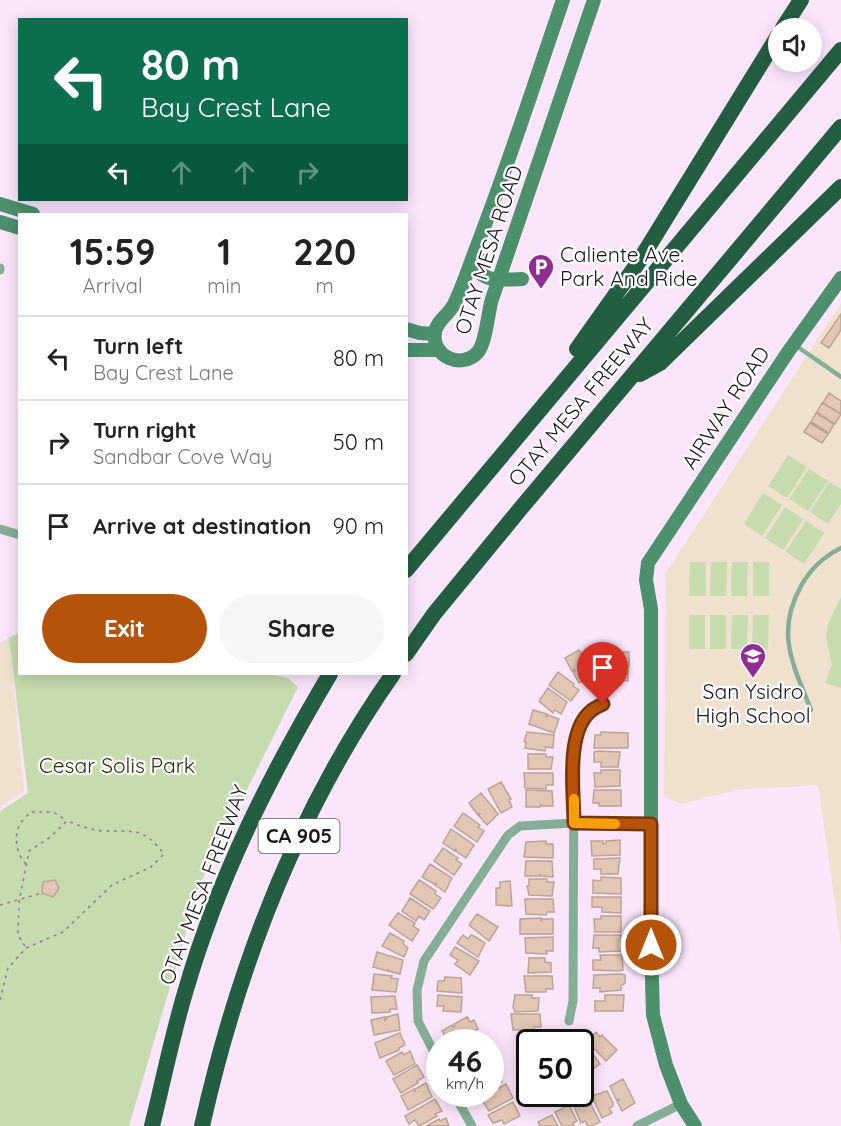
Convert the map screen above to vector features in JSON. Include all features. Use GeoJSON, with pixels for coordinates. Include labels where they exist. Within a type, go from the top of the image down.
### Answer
{"type":"FeatureCollection","features":[{"type":"Feature","properties":{"kind":"highway"},"geometry":{"type":"LineString","coordinates":[[789,18],[801,0]]}},
{"type":"Feature","properties":{"kind":"highway","name":"OTAY MESA FREEWAY"},"geometry":{"type":"LineString","coordinates":[[408,568],[841,50]]}},
{"type":"Feature","properties":{"kind":"highway"},"geometry":{"type":"LineString","coordinates":[[503,452],[640,260],[768,52]]}},
{"type":"Feature","properties":{"kind":"highway","name":"OTAY MESA FREEWAY"},"geometry":{"type":"LineString","coordinates":[[408,651],[434,614],[841,127]]}},
{"type":"Feature","properties":{"kind":"highway"},"geometry":{"type":"LineString","coordinates":[[629,381],[660,363],[841,188]]}},
{"type":"Feature","properties":{"kind":"highway","name":"OTAY MESA FREEWAY"},"geometry":{"type":"LineString","coordinates":[[152,1126],[184,994],[227,876],[271,777],[329,675]]}},
{"type":"Feature","properties":{"kind":"highway","name":"CA 905"},"geometry":{"type":"LineString","coordinates":[[202,1126],[238,990],[272,899],[300,834],[334,769],[375,699],[392,675]]}},
{"type":"Feature","properties":{"kind":"street","name":"OTAY MESA ROAD"},"geometry":{"type":"LineString","coordinates":[[562,0],[482,235],[455,302],[437,325],[436,344],[439,350],[455,361],[471,358],[479,351],[498,280],[594,0]]}},
{"type":"Feature","properties":{"kind":"street"},"geometry":{"type":"LineString","coordinates":[[0,204],[30,213]]}},
{"type":"Feature","properties":{"kind":"street"},"geometry":{"type":"LineString","coordinates":[[0,222],[18,227]]}},
{"type":"Feature","properties":{"kind":"street"},"geometry":{"type":"LineString","coordinates":[[482,235],[475,265],[477,270],[489,278],[498,280],[522,279],[513,273],[505,260]]}},
{"type":"Feature","properties":{"kind":"street","name":"AIRWAY ROAD"},"geometry":{"type":"LineString","coordinates":[[651,824],[651,609],[646,580],[648,562],[793,344],[841,278]]}},
{"type":"Feature","properties":{"kind":"street"},"geometry":{"type":"LineString","coordinates":[[408,330],[435,334]]}},
{"type":"Feature","properties":{"kind":"street"},"geometry":{"type":"LineString","coordinates":[[408,350],[439,350]]}},
{"type":"Feature","properties":{"kind":"street"},"geometry":{"type":"LineString","coordinates":[[0,529],[18,535]]}},
{"type":"Feature","properties":{"kind":"street"},"geometry":{"type":"LineString","coordinates":[[568,1021],[573,1000],[574,744],[582,720],[603,704]]}},
{"type":"Feature","properties":{"kind":"street"},"geometry":{"type":"LineString","coordinates":[[426,1037],[418,1021],[417,990],[424,961],[508,835],[520,825],[651,824],[653,1015],[666,1065],[681,1104],[695,1126]]}},
{"type":"Feature","properties":{"kind":"street"},"geometry":{"type":"LineString","coordinates":[[637,1126],[681,1104]]}},
{"type":"Feature","properties":{"kind":"street"},"geometry":{"type":"LineString","coordinates":[[461,1107],[472,1126]]}},
{"type":"Feature","properties":{"kind":"lane"},"geometry":{"type":"LineString","coordinates":[[793,344],[841,376]]}},
{"type":"Feature","properties":{"kind":"lane"},"geometry":{"type":"LineString","coordinates":[[811,710],[790,652],[786,633],[789,613],[794,598],[808,574],[822,559],[841,548]]}},
{"type":"Feature","properties":{"kind":"path"},"geometry":{"type":"LineString","coordinates":[[0,998],[8,968],[26,948],[63,932],[112,885],[151,867],[164,854],[153,839],[134,830],[101,831],[84,828],[53,812],[31,812],[20,824],[16,842],[21,859],[26,865]]}},
{"type":"Feature","properties":{"kind":"path"},"geometry":{"type":"LineString","coordinates":[[26,948],[18,935],[20,899],[29,851],[49,838],[67,821]]}},
{"type":"Feature","properties":{"kind":"path"},"geometry":{"type":"LineString","coordinates":[[0,905],[42,893]]}},
{"type":"Feature","properties":{"kind":"shaded area","name":"San Ysidro High School"},"geometry":{"type":"Polygon","coordinates":[[[841,303],[841,945],[818,785],[736,790],[680,804],[664,796],[666,573],[841,303]]]}},
{"type":"Feature","properties":{"kind":"shaded area"},"geometry":{"type":"Polygon","coordinates":[[[9,638],[24,791],[0,807],[0,643],[9,638]]]}},
{"type":"Feature","properties":{"kind":"green space"},"geometry":{"type":"Polygon","coordinates":[[[788,455],[807,467],[787,498],[768,486],[788,455]]]}},
{"type":"Feature","properties":{"kind":"green space"},"geometry":{"type":"Polygon","coordinates":[[[809,469],[828,481],[808,511],[789,499],[809,469]]]}},
{"type":"Feature","properties":{"kind":"green space"},"geometry":{"type":"Polygon","coordinates":[[[829,482],[841,489],[841,504],[828,524],[810,512],[829,482]]]}},
{"type":"Feature","properties":{"kind":"green space"},"geometry":{"type":"Polygon","coordinates":[[[763,493],[782,505],[762,536],[744,524],[763,493]]]}},
{"type":"Feature","properties":{"kind":"green space"},"geometry":{"type":"Polygon","coordinates":[[[785,507],[803,519],[783,550],[765,538],[785,507]]]}},
{"type":"Feature","properties":{"kind":"green space"},"geometry":{"type":"Polygon","coordinates":[[[806,521],[824,533],[804,564],[786,552],[806,521]]]}},
{"type":"Feature","properties":{"kind":"green space"},"geometry":{"type":"Polygon","coordinates":[[[690,562],[706,562],[706,596],[689,596],[690,562]]]}},
{"type":"Feature","properties":{"kind":"green space"},"geometry":{"type":"Polygon","coordinates":[[[711,562],[727,562],[726,596],[710,596],[711,562]]]}},
{"type":"Feature","properties":{"kind":"green space"},"geometry":{"type":"Polygon","coordinates":[[[732,562],[748,562],[747,596],[731,596],[732,562]]]}},
{"type":"Feature","properties":{"kind":"green space"},"geometry":{"type":"Polygon","coordinates":[[[753,562],[769,562],[769,596],[753,596],[753,562]]]}},
{"type":"Feature","properties":{"kind":"green space"},"geometry":{"type":"Polygon","coordinates":[[[841,597],[841,688],[825,683],[832,665],[826,636],[829,622],[841,597]]]}},
{"type":"Feature","properties":{"kind":"green space"},"geometry":{"type":"Polygon","coordinates":[[[689,615],[705,615],[705,649],[689,649],[689,615]]]}},
{"type":"Feature","properties":{"kind":"green space"},"geometry":{"type":"Polygon","coordinates":[[[710,615],[726,615],[726,649],[710,649],[710,615]]]}},
{"type":"Feature","properties":{"kind":"green space"},"geometry":{"type":"Polygon","coordinates":[[[732,615],[748,615],[747,649],[731,649],[732,615]]]}},
{"type":"Feature","properties":{"kind":"green space"},"geometry":{"type":"Polygon","coordinates":[[[753,615],[769,615],[768,649],[752,649],[753,615]]]}},
{"type":"Feature","properties":{"kind":"green space","name":"Cesar Solis Park"},"geometry":{"type":"Polygon","coordinates":[[[18,634],[18,675],[273,675],[288,678],[298,687],[201,882],[129,1126],[0,1126],[0,811],[28,793],[9,638],[18,634]]]}},
{"type":"Feature","properties":{"kind":"building"},"geometry":{"type":"Polygon","coordinates":[[[841,314],[841,330],[829,348],[821,343],[841,314]]]}},
{"type":"Feature","properties":{"kind":"building"},"geometry":{"type":"Polygon","coordinates":[[[829,393],[841,401],[841,414],[823,403],[829,393]]]}},
{"type":"Feature","properties":{"kind":"building"},"geometry":{"type":"Polygon","coordinates":[[[822,403],[841,414],[835,424],[817,412],[822,403]]]}},
{"type":"Feature","properties":{"kind":"building"},"geometry":{"type":"Polygon","coordinates":[[[816,413],[834,424],[829,433],[811,422],[816,413]]]}},
{"type":"Feature","properties":{"kind":"building"},"geometry":{"type":"Polygon","coordinates":[[[810,423],[828,434],[822,443],[804,432],[810,423]]]}},
{"type":"Feature","properties":{"kind":"building"},"geometry":{"type":"Polygon","coordinates":[[[607,644],[610,665],[608,673],[595,675],[592,646],[607,644]]]}},
{"type":"Feature","properties":{"kind":"building"},"geometry":{"type":"Polygon","coordinates":[[[579,650],[592,674],[579,683],[573,672],[574,669],[572,671],[565,658],[579,650]]]}},
{"type":"Feature","properties":{"kind":"building"},"geometry":{"type":"Polygon","coordinates":[[[614,652],[629,652],[629,667],[625,667],[628,669],[628,681],[613,679],[614,652]]]}},
{"type":"Feature","properties":{"kind":"building"},"geometry":{"type":"Polygon","coordinates":[[[558,672],[579,690],[571,701],[549,685],[558,672]]]}},
{"type":"Feature","properties":{"kind":"building"},"geometry":{"type":"Polygon","coordinates":[[[548,688],[567,702],[561,714],[555,710],[553,713],[539,701],[548,688]]]}},
{"type":"Feature","properties":{"kind":"building"},"geometry":{"type":"Polygon","coordinates":[[[533,710],[547,714],[546,717],[548,715],[559,719],[554,733],[529,724],[533,710]]]}},
{"type":"Feature","properties":{"kind":"building"},"geometry":{"type":"Polygon","coordinates":[[[527,732],[554,735],[553,748],[546,747],[545,751],[525,748],[526,742],[524,741],[527,732]]]}},
{"type":"Feature","properties":{"kind":"building"},"geometry":{"type":"Polygon","coordinates":[[[601,732],[628,733],[628,748],[594,748],[595,735],[601,735],[601,732]]]}},
{"type":"Feature","properties":{"kind":"building"},"geometry":{"type":"Polygon","coordinates":[[[594,752],[620,752],[618,767],[601,767],[601,762],[594,762],[594,752]]]}},
{"type":"Feature","properties":{"kind":"building"},"geometry":{"type":"Polygon","coordinates":[[[528,754],[546,754],[546,757],[553,757],[551,769],[528,769],[528,754]]]}},
{"type":"Feature","properties":{"kind":"building"},"geometry":{"type":"Polygon","coordinates":[[[601,770],[620,770],[620,786],[595,787],[594,773],[601,773],[601,770]]]}},
{"type":"Feature","properties":{"kind":"building"},"geometry":{"type":"Polygon","coordinates":[[[524,773],[553,773],[553,785],[546,785],[546,789],[525,788],[524,773]]]}},
{"type":"Feature","properties":{"kind":"building"},"geometry":{"type":"Polygon","coordinates":[[[501,782],[511,799],[509,800],[512,807],[501,813],[488,789],[501,782]]]}},
{"type":"Feature","properties":{"kind":"building"},"geometry":{"type":"Polygon","coordinates":[[[526,790],[552,791],[553,806],[541,806],[541,804],[540,807],[526,807],[526,790]]]}},
{"type":"Feature","properties":{"kind":"building"},"geometry":{"type":"Polygon","coordinates":[[[594,790],[621,790],[621,806],[599,806],[599,803],[593,803],[594,790]]]}},
{"type":"Feature","properties":{"kind":"building"},"geometry":{"type":"Polygon","coordinates":[[[481,793],[498,814],[487,825],[479,816],[480,813],[478,815],[469,803],[481,793]]]}},
{"type":"Feature","properties":{"kind":"building"},"geometry":{"type":"Polygon","coordinates":[[[463,813],[480,825],[478,827],[484,831],[477,842],[454,826],[463,813]]]}},
{"type":"Feature","properties":{"kind":"building"},"geometry":{"type":"Polygon","coordinates":[[[451,829],[474,845],[466,858],[456,851],[456,848],[455,851],[443,843],[451,829]]]}},
{"type":"Feature","properties":{"kind":"building"},"geometry":{"type":"Polygon","coordinates":[[[620,840],[620,855],[592,856],[591,841],[603,841],[603,844],[606,841],[620,840]]]}},
{"type":"Feature","properties":{"kind":"building"},"geometry":{"type":"Polygon","coordinates":[[[546,841],[546,844],[553,844],[553,858],[524,857],[526,842],[546,841]]]}},
{"type":"Feature","properties":{"kind":"building"},"geometry":{"type":"Polygon","coordinates":[[[443,848],[458,858],[456,860],[462,864],[454,875],[434,861],[443,848]]]}},
{"type":"Feature","properties":{"kind":"building"},"geometry":{"type":"Polygon","coordinates":[[[620,858],[618,874],[601,874],[601,869],[594,869],[594,859],[620,858]]]}},
{"type":"Feature","properties":{"kind":"building"},"geometry":{"type":"Polygon","coordinates":[[[526,861],[552,861],[553,877],[540,874],[540,876],[525,876],[526,861]]]}},
{"type":"Feature","properties":{"kind":"building"},"geometry":{"type":"Polygon","coordinates":[[[430,864],[452,878],[445,892],[435,885],[437,883],[434,884],[422,877],[430,864]]]}},
{"type":"Feature","properties":{"kind":"building"},"geometry":{"type":"Polygon","coordinates":[[[601,877],[621,878],[621,894],[593,893],[593,880],[601,881],[601,877]]]}},
{"type":"Feature","properties":{"kind":"building"},"geometry":{"type":"Polygon","coordinates":[[[529,879],[547,879],[547,882],[554,882],[552,896],[529,895],[527,886],[529,886],[529,879]]]}},
{"type":"Feature","properties":{"kind":"building"},"geometry":{"type":"Polygon","coordinates":[[[55,880],[59,888],[53,897],[42,893],[43,882],[55,880]]]}},
{"type":"Feature","properties":{"kind":"building"},"geometry":{"type":"Polygon","coordinates":[[[419,880],[436,891],[435,894],[441,898],[433,909],[410,894],[419,880]]]}},
{"type":"Feature","properties":{"kind":"building"},"geometry":{"type":"Polygon","coordinates":[[[510,881],[512,906],[496,905],[496,888],[500,888],[500,882],[510,881]]]}},
{"type":"Feature","properties":{"kind":"building"},"geometry":{"type":"Polygon","coordinates":[[[592,897],[621,897],[621,913],[602,912],[602,907],[592,907],[592,897]]]}},
{"type":"Feature","properties":{"kind":"building"},"geometry":{"type":"Polygon","coordinates":[[[410,898],[430,911],[424,920],[419,916],[416,921],[402,911],[410,898]]]}},
{"type":"Feature","properties":{"kind":"building"},"geometry":{"type":"Polygon","coordinates":[[[525,899],[553,899],[554,912],[547,912],[546,915],[526,914],[525,899]]]}},
{"type":"Feature","properties":{"kind":"building"},"geometry":{"type":"Polygon","coordinates":[[[398,913],[415,923],[413,926],[419,930],[412,941],[389,925],[398,913]]]}},
{"type":"Feature","properties":{"kind":"building"},"geometry":{"type":"Polygon","coordinates":[[[477,914],[498,927],[489,941],[469,925],[477,914]]]}},
{"type":"Feature","properties":{"kind":"building"},"geometry":{"type":"Polygon","coordinates":[[[601,916],[621,916],[621,932],[595,932],[594,919],[601,919],[601,916]]]}},
{"type":"Feature","properties":{"kind":"building"},"geometry":{"type":"Polygon","coordinates":[[[541,918],[541,922],[542,919],[553,919],[553,934],[520,934],[520,919],[541,918]]]}},
{"type":"Feature","properties":{"kind":"building"},"geometry":{"type":"Polygon","coordinates":[[[390,933],[404,941],[403,944],[408,948],[404,957],[382,946],[390,933]]]}},
{"type":"Feature","properties":{"kind":"building"},"geometry":{"type":"Polygon","coordinates":[[[463,935],[468,939],[471,935],[474,936],[485,943],[478,957],[457,943],[463,935]]]}},
{"type":"Feature","properties":{"kind":"building"},"geometry":{"type":"Polygon","coordinates":[[[594,935],[621,935],[621,951],[599,952],[599,948],[593,948],[594,935]]]}},
{"type":"Feature","properties":{"kind":"building"},"geometry":{"type":"Polygon","coordinates":[[[553,937],[553,951],[546,951],[547,954],[526,953],[525,938],[553,937]]]}},
{"type":"Feature","properties":{"kind":"building"},"geometry":{"type":"Polygon","coordinates":[[[455,947],[479,961],[470,975],[455,964],[458,960],[450,955],[455,947]]]}},
{"type":"Feature","properties":{"kind":"building"},"geometry":{"type":"Polygon","coordinates":[[[377,952],[403,960],[400,974],[388,971],[389,969],[387,971],[373,967],[377,952]]]}},
{"type":"Feature","properties":{"kind":"building"},"geometry":{"type":"Polygon","coordinates":[[[600,955],[622,955],[623,970],[593,970],[593,960],[601,960],[600,955]]]}},
{"type":"Feature","properties":{"kind":"building"},"geometry":{"type":"Polygon","coordinates":[[[529,958],[545,958],[545,962],[551,963],[551,972],[528,973],[529,958]]]}},
{"type":"Feature","properties":{"kind":"building"},"geometry":{"type":"Polygon","coordinates":[[[374,974],[398,979],[396,992],[372,990],[374,974]]]}},
{"type":"Feature","properties":{"kind":"building"},"geometry":{"type":"Polygon","coordinates":[[[594,975],[625,975],[625,983],[621,986],[621,990],[600,992],[600,988],[593,988],[594,975]]]}},
{"type":"Feature","properties":{"kind":"building"},"geometry":{"type":"Polygon","coordinates":[[[524,976],[552,976],[553,989],[546,989],[546,992],[526,992],[524,976]]]}},
{"type":"Feature","properties":{"kind":"building"},"geometry":{"type":"Polygon","coordinates":[[[445,977],[461,978],[462,993],[437,991],[438,981],[444,981],[445,977]]]}},
{"type":"Feature","properties":{"kind":"building"},"geometry":{"type":"Polygon","coordinates":[[[438,995],[462,997],[461,1012],[443,1011],[444,1006],[437,1006],[438,995]]]}},
{"type":"Feature","properties":{"kind":"building"},"geometry":{"type":"Polygon","coordinates":[[[515,995],[532,995],[532,998],[539,998],[538,1011],[515,1012],[513,1007],[515,995]]]}},
{"type":"Feature","properties":{"kind":"building"},"geometry":{"type":"Polygon","coordinates":[[[605,995],[624,995],[623,1011],[595,1011],[595,1001],[605,1001],[605,995]]]}},
{"type":"Feature","properties":{"kind":"building"},"geometry":{"type":"Polygon","coordinates":[[[395,996],[397,1009],[390,1009],[390,1012],[372,1013],[371,997],[395,996]]]}},
{"type":"Feature","properties":{"kind":"building"},"geometry":{"type":"Polygon","coordinates":[[[398,1014],[400,1030],[374,1035],[371,1020],[385,1017],[385,1020],[387,1017],[398,1014]]]}},
{"type":"Feature","properties":{"kind":"building"},"geometry":{"type":"Polygon","coordinates":[[[511,1014],[540,1014],[541,1027],[513,1030],[511,1014]]]}},
{"type":"Feature","properties":{"kind":"building"},"geometry":{"type":"Polygon","coordinates":[[[467,1017],[470,1022],[474,1020],[478,1029],[445,1029],[452,1025],[455,1026],[454,1024],[467,1017]]]}},
{"type":"Feature","properties":{"kind":"building"},"geometry":{"type":"Polygon","coordinates":[[[596,1032],[600,1037],[602,1035],[617,1050],[606,1061],[594,1048],[596,1032]]]}},
{"type":"Feature","properties":{"kind":"building"},"geometry":{"type":"Polygon","coordinates":[[[400,1033],[405,1045],[380,1058],[375,1043],[400,1033]]]}},
{"type":"Feature","properties":{"kind":"building"},"geometry":{"type":"Polygon","coordinates":[[[410,1051],[415,1064],[394,1075],[386,1061],[402,1052],[404,1055],[410,1051]]]}},
{"type":"Feature","properties":{"kind":"building"},"geometry":{"type":"Polygon","coordinates":[[[594,1056],[600,1064],[594,1068],[594,1056]]]}},
{"type":"Feature","properties":{"kind":"building"},"geometry":{"type":"Polygon","coordinates":[[[417,1065],[424,1077],[401,1093],[393,1079],[417,1065]]]}},
{"type":"Feature","properties":{"kind":"building"},"geometry":{"type":"Polygon","coordinates":[[[623,1079],[635,1103],[622,1111],[617,1101],[619,1100],[616,1099],[610,1086],[623,1079]]]}},
{"type":"Feature","properties":{"kind":"building"},"geometry":{"type":"Polygon","coordinates":[[[426,1083],[426,1100],[408,1110],[401,1096],[414,1089],[415,1092],[415,1089],[426,1083]]]}},
{"type":"Feature","properties":{"kind":"building"},"geometry":{"type":"Polygon","coordinates":[[[506,1084],[513,1098],[504,1103],[504,1085],[506,1084]]]}},
{"type":"Feature","properties":{"kind":"building"},"geometry":{"type":"Polygon","coordinates":[[[607,1091],[613,1103],[613,1106],[609,1108],[612,1113],[602,1118],[594,1095],[607,1091]]]}},
{"type":"Feature","properties":{"kind":"building"},"geometry":{"type":"Polygon","coordinates":[[[513,1102],[520,1116],[504,1124],[502,1120],[493,1123],[488,1115],[513,1102]]]}},
{"type":"Feature","properties":{"kind":"building"},"geometry":{"type":"Polygon","coordinates":[[[426,1104],[426,1107],[440,1107],[442,1111],[419,1126],[415,1120],[409,1124],[405,1116],[426,1104]]]}},
{"type":"Feature","properties":{"kind":"building"},"geometry":{"type":"Polygon","coordinates":[[[570,1107],[577,1121],[573,1123],[574,1126],[562,1126],[555,1112],[570,1107]]]}},
{"type":"Feature","properties":{"kind":"building"},"geometry":{"type":"Polygon","coordinates":[[[574,1107],[592,1107],[600,1122],[591,1126],[588,1126],[585,1121],[581,1123],[574,1107]]]}},
{"type":"Feature","properties":{"kind":"building"},"geometry":{"type":"Polygon","coordinates":[[[552,1115],[558,1126],[540,1126],[538,1122],[552,1115]]]}},
{"type":"Feature","properties":{"kind":"building"},"geometry":{"type":"Polygon","coordinates":[[[446,1118],[449,1126],[426,1126],[439,1119],[440,1121],[446,1118]]]}},
{"type":"Feature","properties":{"kind":"slow traffic"},"geometry":{"type":"LineString","coordinates":[[574,799],[574,823],[615,824]]}},
{"type":"Feature","properties":{"kind":"place","name":"Caliente Ave. Park And Ride"},"geometry":{"type":"Point","coordinates":[541,290]}},
{"type":"Feature","properties":{"kind":"place","name":"San Ysidro High School"},"geometry":{"type":"Point","coordinates":[753,679]}},
{"type":"Feature","properties":{"kind":"route"},"geometry":{"type":"LineString","coordinates":[[603,704],[582,720],[574,744],[574,823],[651,824],[651,945]]}}]}
